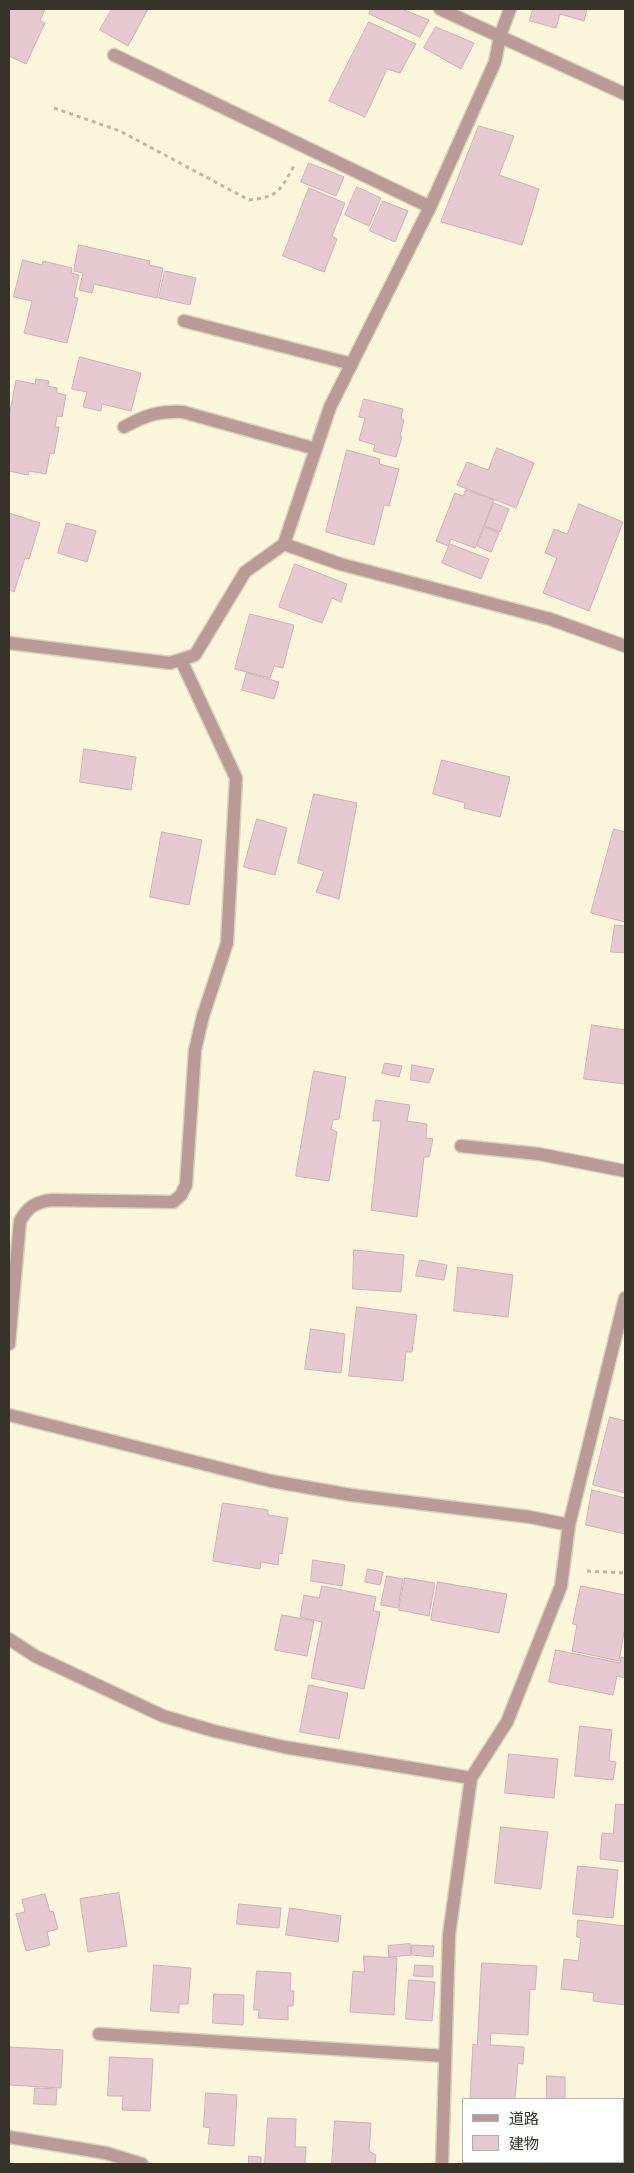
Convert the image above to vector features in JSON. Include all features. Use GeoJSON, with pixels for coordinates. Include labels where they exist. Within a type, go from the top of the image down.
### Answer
{"type":"FeatureCollection","features":[{"type":"Feature","properties":{"kind":"street"},"geometry":{"type":"LineString","coordinates":[[440,9],[625,94]]}},
{"type":"Feature","properties":{"kind":"street"},"geometry":{"type":"LineString","coordinates":[[9,642],[170,663],[181,660],[194,655],[245,572],[284,544],[330,407],[430,207],[495,62],[500,36],[510,9]]}},
{"type":"Feature","properties":{"kind":"street"},"geometry":{"type":"LineString","coordinates":[[114,55],[430,207]]}},
{"type":"Feature","properties":{"kind":"street"},"geometry":{"type":"LineString","coordinates":[[184,321],[352,364]]}},
{"type":"Feature","properties":{"kind":"street"},"geometry":{"type":"LineString","coordinates":[[124,427],[142,417],[161,411],[184,412],[316,449]]}},
{"type":"Feature","properties":{"kind":"street"},"geometry":{"type":"LineString","coordinates":[[284,544],[340,564],[550,619],[625,646]]}},
{"type":"Feature","properties":{"kind":"street"},"geometry":{"type":"LineString","coordinates":[[9,1344],[20,1221],[28,1209],[40,1202],[52,1200],[173,1202],[181,1195],[186,1185],[195,1050],[203,1016],[228,943],[236,778],[181,660]]}},
{"type":"Feature","properties":{"kind":"street"},"geometry":{"type":"LineString","coordinates":[[461,1146],[539,1154],[625,1171]]}},
{"type":"Feature","properties":{"kind":"street"},"geometry":{"type":"LineString","coordinates":[[442,2164],[449,1935],[471,1778],[507,1722],[561,1586],[569,1525],[625,1298]]}},
{"type":"Feature","properties":{"kind":"street"},"geometry":{"type":"LineString","coordinates":[[9,1415],[271,1481],[351,1495],[530,1517],[569,1525]]}},
{"type":"Feature","properties":{"kind":"street"},"geometry":{"type":"LineString","coordinates":[[9,1639],[36,1656],[163,1716],[214,1731],[284,1747],[471,1778]]}},
{"type":"Feature","properties":{"kind":"street"},"geometry":{"type":"LineString","coordinates":[[99,2034],[444,2056]]}},
{"type":"Feature","properties":{"kind":"street"},"geometry":{"type":"LineString","coordinates":[[9,2137],[106,2153],[142,2164]]}},
{"type":"Feature","properties":{"kind":"path"},"geometry":{"type":"LineString","coordinates":[[54,108],[120,131],[249,200],[269,198],[283,185],[304,147]]}},
{"type":"Feature","properties":{"kind":"path"},"geometry":{"type":"LineString","coordinates":[[564,1570],[625,1573]]}},
{"type":"Feature","properties":{"kind":"building"},"geometry":{"type":"Polygon","coordinates":[[[9,9],[45,9],[40,21],[45,23],[26,64],[9,56],[9,9]]]}},
{"type":"Feature","properties":{"kind":"building"},"geometry":{"type":"Polygon","coordinates":[[[112,9],[148,9],[128,46],[100,30],[112,9]]]}},
{"type":"Feature","properties":{"kind":"building"},"geometry":{"type":"Polygon","coordinates":[[[371,9],[402,9],[429,20],[420,37],[369,14],[371,9]]]}},
{"type":"Feature","properties":{"kind":"building"},"geometry":{"type":"Polygon","coordinates":[[[533,9],[587,9],[584,21],[560,14],[556,28],[530,21],[533,9]]]}},
{"type":"Feature","properties":{"kind":"building"},"geometry":{"type":"Polygon","coordinates":[[[369,22],[416,44],[400,73],[387,69],[365,117],[329,101],[369,22]]]}},
{"type":"Feature","properties":{"kind":"building"},"geometry":{"type":"Polygon","coordinates":[[[436,27],[474,43],[461,69],[424,48],[436,27]]]}},
{"type":"Feature","properties":{"kind":"building"},"geometry":{"type":"Polygon","coordinates":[[[479,126],[514,136],[499,175],[539,189],[522,245],[441,222],[479,126]]]}},
{"type":"Feature","properties":{"kind":"building"},"geometry":{"type":"Polygon","coordinates":[[[309,163],[344,177],[336,196],[301,182],[309,163]]]}},
{"type":"Feature","properties":{"kind":"building"},"geometry":{"type":"Polygon","coordinates":[[[357,187],[381,198],[369,226],[345,215],[357,187]]]}},
{"type":"Feature","properties":{"kind":"building"},"geometry":{"type":"Polygon","coordinates":[[[309,188],[345,203],[332,236],[337,239],[324,272],[283,256],[309,188]]]}},
{"type":"Feature","properties":{"kind":"building"},"geometry":{"type":"Polygon","coordinates":[[[383,201],[408,211],[395,242],[370,231],[383,201]]]}},
{"type":"Feature","properties":{"kind":"building"},"geometry":{"type":"Polygon","coordinates":[[[79,245],[150,261],[149,265],[163,268],[157,298],[94,284],[92,293],[79,290],[83,273],[74,271],[79,245]]]}},
{"type":"Feature","properties":{"kind":"building"},"geometry":{"type":"Polygon","coordinates":[[[23,260],[42,265],[43,261],[72,268],[71,273],[79,275],[74,297],[78,298],[67,343],[24,333],[32,301],[14,297],[23,260]]]}},
{"type":"Feature","properties":{"kind":"building"},"geometry":{"type":"Polygon","coordinates":[[[165,271],[196,278],[190,305],[159,298],[165,271]]]}},
{"type":"Feature","properties":{"kind":"building"},"geometry":{"type":"Polygon","coordinates":[[[80,357],[141,373],[131,411],[102,404],[101,411],[83,407],[87,392],[72,389],[80,357]]]}},
{"type":"Feature","properties":{"kind":"building"},"geometry":{"type":"Polygon","coordinates":[[[36,379],[49,381],[48,386],[57,388],[57,393],[66,395],[62,417],[57,416],[55,427],[59,427],[54,454],[50,453],[46,474],[29,471],[28,475],[9,471],[9,417],[16,380],[35,384],[36,379]]]}},
{"type":"Feature","properties":{"kind":"building"},"geometry":{"type":"Polygon","coordinates":[[[364,399],[403,409],[401,418],[404,420],[400,436],[402,437],[396,457],[373,451],[375,445],[359,440],[365,418],[359,417],[364,399]]]}},
{"type":"Feature","properties":{"kind":"building"},"geometry":{"type":"Polygon","coordinates":[[[497,448],[534,463],[516,508],[457,485],[467,462],[488,470],[497,448]]]}},
{"type":"Feature","properties":{"kind":"building"},"geometry":{"type":"Polygon","coordinates":[[[347,450],[380,459],[379,464],[399,469],[389,506],[384,505],[374,545],[326,532],[347,450]]]}},
{"type":"Feature","properties":{"kind":"building"},"geometry":{"type":"Polygon","coordinates":[[[466,490],[494,500],[475,548],[451,539],[448,546],[436,541],[455,493],[463,496],[466,490]]]}},
{"type":"Feature","properties":{"kind":"building"},"geometry":{"type":"Polygon","coordinates":[[[494,503],[509,509],[500,532],[485,526],[494,503]]]}},
{"type":"Feature","properties":{"kind":"building"},"geometry":{"type":"Polygon","coordinates":[[[579,504],[623,522],[589,611],[543,593],[557,558],[545,553],[554,529],[567,534],[579,504]]]}},
{"type":"Feature","properties":{"kind":"building"},"geometry":{"type":"Polygon","coordinates":[[[9,513],[40,523],[29,559],[25,558],[14,592],[9,590],[9,513]]]}},
{"type":"Feature","properties":{"kind":"building"},"geometry":{"type":"Polygon","coordinates":[[[67,523],[96,531],[87,562],[58,553],[67,523]]]}},
{"type":"Feature","properties":{"kind":"building"},"geometry":{"type":"Polygon","coordinates":[[[485,527],[499,533],[491,552],[477,546],[485,527]]]}},
{"type":"Feature","properties":{"kind":"building"},"geometry":{"type":"Polygon","coordinates":[[[450,544],[489,559],[481,579],[442,563],[450,544]]]}},
{"type":"Feature","properties":{"kind":"building"},"geometry":{"type":"Polygon","coordinates":[[[295,564],[347,584],[341,602],[332,598],[322,623],[279,607],[295,564]]]}},
{"type":"Feature","properties":{"kind":"building"},"geometry":{"type":"Polygon","coordinates":[[[250,614],[294,625],[283,668],[274,666],[270,678],[235,669],[250,614]]]}},
{"type":"Feature","properties":{"kind":"building"},"geometry":{"type":"Polygon","coordinates":[[[247,673],[279,682],[274,699],[242,690],[247,673]]]}},
{"type":"Feature","properties":{"kind":"building"},"geometry":{"type":"Polygon","coordinates":[[[84,749],[136,757],[131,790],[80,782],[84,749]]]}},
{"type":"Feature","properties":{"kind":"building"},"geometry":{"type":"Polygon","coordinates":[[[442,760],[510,777],[500,817],[464,808],[465,803],[433,794],[442,760]]]}},
{"type":"Feature","properties":{"kind":"building"},"geometry":{"type":"Polygon","coordinates":[[[314,794],[357,803],[339,899],[316,892],[324,871],[298,863],[314,794]]]}},
{"type":"Feature","properties":{"kind":"building"},"geometry":{"type":"Polygon","coordinates":[[[257,819],[287,828],[275,875],[244,867],[257,819]]]}},
{"type":"Feature","properties":{"kind":"building"},"geometry":{"type":"Polygon","coordinates":[[[614,829],[625,832],[625,922],[591,913],[614,829]]]}},
{"type":"Feature","properties":{"kind":"building"},"geometry":{"type":"Polygon","coordinates":[[[162,832],[202,840],[189,905],[150,897],[162,832]]]}},
{"type":"Feature","properties":{"kind":"building"},"geometry":{"type":"Polygon","coordinates":[[[615,925],[625,926],[625,953],[611,952],[615,925]]]}},
{"type":"Feature","properties":{"kind":"building"},"geometry":{"type":"Polygon","coordinates":[[[592,1025],[625,1030],[625,1084],[584,1079],[592,1025]]]}},
{"type":"Feature","properties":{"kind":"building"},"geometry":{"type":"Polygon","coordinates":[[[385,1063],[402,1066],[399,1077],[382,1073],[385,1063]]]}},
{"type":"Feature","properties":{"kind":"building"},"geometry":{"type":"Polygon","coordinates":[[[412,1065],[434,1069],[429,1083],[411,1080],[412,1065]]]}},
{"type":"Feature","properties":{"kind":"building"},"geometry":{"type":"Polygon","coordinates":[[[314,1071],[346,1077],[339,1119],[333,1120],[331,1129],[337,1132],[329,1181],[296,1176],[314,1071]]]}},
{"type":"Feature","properties":{"kind":"building"},"geometry":{"type":"Polygon","coordinates":[[[376,1100],[410,1105],[407,1121],[427,1124],[426,1138],[433,1139],[429,1157],[424,1157],[417,1217],[371,1210],[381,1121],[373,1121],[376,1100]]]}},
{"type":"Feature","properties":{"kind":"building"},"geometry":{"type":"Polygon","coordinates":[[[354,1250],[404,1255],[401,1292],[353,1289],[354,1250]]]}},
{"type":"Feature","properties":{"kind":"building"},"geometry":{"type":"Polygon","coordinates":[[[420,1260],[447,1265],[444,1280],[416,1276],[420,1260]]]}},
{"type":"Feature","properties":{"kind":"building"},"geometry":{"type":"Polygon","coordinates":[[[458,1267],[513,1275],[508,1317],[454,1311],[458,1267]]]}},
{"type":"Feature","properties":{"kind":"building"},"geometry":{"type":"Polygon","coordinates":[[[357,1307],[417,1315],[412,1352],[406,1352],[403,1381],[349,1376],[357,1307]]]}},
{"type":"Feature","properties":{"kind":"building"},"geometry":{"type":"Polygon","coordinates":[[[311,1329],[345,1334],[341,1373],[305,1369],[311,1329]]]}},
{"type":"Feature","properties":{"kind":"building"},"geometry":{"type":"Polygon","coordinates":[[[610,1417],[625,1421],[625,1493],[593,1485],[610,1417]]]}},
{"type":"Feature","properties":{"kind":"building"},"geometry":{"type":"Polygon","coordinates":[[[592,1490],[625,1498],[625,1534],[586,1525],[592,1490]]]}},
{"type":"Feature","properties":{"kind":"building"},"geometry":{"type":"Polygon","coordinates":[[[223,1503],[268,1510],[268,1515],[288,1518],[282,1554],[279,1553],[278,1565],[261,1562],[260,1569],[213,1561],[223,1503]]]}},
{"type":"Feature","properties":{"kind":"building"},"geometry":{"type":"Polygon","coordinates":[[[313,1560],[345,1565],[342,1586],[311,1581],[313,1560]]]}},
{"type":"Feature","properties":{"kind":"building"},"geometry":{"type":"Polygon","coordinates":[[[368,1569],[383,1572],[380,1585],[365,1582],[368,1569]]]}},
{"type":"Feature","properties":{"kind":"building"},"geometry":{"type":"Polygon","coordinates":[[[387,1576],[403,1579],[398,1608],[381,1605],[387,1576]]]}},
{"type":"Feature","properties":{"kind":"building"},"geometry":{"type":"Polygon","coordinates":[[[405,1578],[435,1583],[429,1616],[399,1610],[405,1578]]]}},
{"type":"Feature","properties":{"kind":"building"},"geometry":{"type":"Polygon","coordinates":[[[438,1582],[507,1594],[499,1633],[431,1620],[438,1582]]]}},
{"type":"Feature","properties":{"kind":"building"},"geometry":{"type":"Polygon","coordinates":[[[322,1586],[376,1597],[373,1611],[380,1612],[364,1689],[311,1678],[322,1622],[300,1617],[304,1595],[319,1598],[322,1586]]]}},
{"type":"Feature","properties":{"kind":"building"},"geometry":{"type":"Polygon","coordinates":[[[581,1586],[625,1595],[625,1627],[619,1661],[572,1651],[577,1625],[573,1624],[581,1586]]]}},
{"type":"Feature","properties":{"kind":"building"},"geometry":{"type":"Polygon","coordinates":[[[282,1615],[314,1621],[307,1656],[275,1650],[282,1615]]]}},
{"type":"Feature","properties":{"kind":"building"},"geometry":{"type":"Polygon","coordinates":[[[556,1650],[620,1663],[621,1657],[625,1658],[625,1678],[617,1676],[613,1695],[549,1682],[556,1650]]]}},
{"type":"Feature","properties":{"kind":"building"},"geometry":{"type":"Polygon","coordinates":[[[309,1685],[348,1693],[339,1739],[300,1732],[309,1685]]]}},
{"type":"Feature","properties":{"kind":"building"},"geometry":{"type":"Polygon","coordinates":[[[580,1726],[612,1730],[609,1761],[616,1762],[613,1780],[575,1776],[580,1726]]]}},
{"type":"Feature","properties":{"kind":"building"},"geometry":{"type":"Polygon","coordinates":[[[509,1754],[558,1759],[554,1798],[505,1793],[509,1754]]]}},
{"type":"Feature","properties":{"kind":"building"},"geometry":{"type":"Polygon","coordinates":[[[616,1804],[625,1805],[625,1862],[600,1859],[602,1833],[613,1834],[616,1804]]]}},
{"type":"Feature","properties":{"kind":"building"},"geometry":{"type":"Polygon","coordinates":[[[501,1827],[548,1832],[541,1889],[495,1883],[501,1827]]]}},
{"type":"Feature","properties":{"kind":"building"},"geometry":{"type":"Polygon","coordinates":[[[578,1866],[618,1870],[613,1918],[573,1914],[578,1866]]]}},
{"type":"Feature","properties":{"kind":"building"},"geometry":{"type":"Polygon","coordinates":[[[119,1893],[127,1946],[88,1952],[80,1899],[119,1893]]]}},
{"type":"Feature","properties":{"kind":"building"},"geometry":{"type":"Polygon","coordinates":[[[45,1894],[50,1912],[53,1911],[58,1929],[47,1932],[50,1945],[26,1951],[16,1914],[25,1912],[22,1900],[45,1894]]]}},
{"type":"Feature","properties":{"kind":"building"},"geometry":{"type":"Polygon","coordinates":[[[239,1904],[281,1908],[279,1928],[237,1924],[239,1904]]]}},
{"type":"Feature","properties":{"kind":"building"},"geometry":{"type":"Polygon","coordinates":[[[290,1908],[341,1916],[338,1942],[286,1935],[290,1908]]]}},
{"type":"Feature","properties":{"kind":"building"},"geometry":{"type":"Polygon","coordinates":[[[578,1920],[625,1926],[625,2005],[593,2001],[594,1993],[561,1989],[564,1959],[578,1961],[581,1938],[577,1937],[578,1920]]]}},
{"type":"Feature","properties":{"kind":"building"},"geometry":{"type":"Polygon","coordinates":[[[410,1944],[411,1955],[389,1957],[388,1946],[410,1944]]]}},
{"type":"Feature","properties":{"kind":"building"},"geometry":{"type":"Polygon","coordinates":[[[412,1945],[434,1946],[433,1957],[412,1955],[412,1945]]]}},
{"type":"Feature","properties":{"kind":"building"},"geometry":{"type":"Polygon","coordinates":[[[364,1956],[397,1958],[394,2015],[350,2012],[353,1971],[364,1972],[364,1956]]]}},
{"type":"Feature","properties":{"kind":"building"},"geometry":{"type":"Polygon","coordinates":[[[482,1963],[537,1966],[535,1990],[530,1989],[528,2035],[491,2033],[490,2045],[524,2047],[523,2064],[518,2063],[515,2098],[470,2098],[473,2044],[477,2045],[482,1963]]]}},
{"type":"Feature","properties":{"kind":"building"},"geometry":{"type":"Polygon","coordinates":[[[154,1965],[191,1968],[188,2004],[179,2004],[179,2013],[151,2011],[154,1965]]]}},
{"type":"Feature","properties":{"kind":"building"},"geometry":{"type":"Polygon","coordinates":[[[415,1965],[433,1966],[433,1977],[414,1976],[415,1965]]]}},
{"type":"Feature","properties":{"kind":"building"},"geometry":{"type":"Polygon","coordinates":[[[257,1971],[291,1973],[290,1991],[294,1991],[293,2006],[288,2006],[288,2020],[258,2018],[259,2010],[254,2010],[257,1971]]]}},
{"type":"Feature","properties":{"kind":"building"},"geometry":{"type":"Polygon","coordinates":[[[409,1980],[435,1982],[432,2021],[406,2019],[409,1980]]]}},
{"type":"Feature","properties":{"kind":"building"},"geometry":{"type":"Polygon","coordinates":[[[214,1994],[244,1995],[243,2025],[213,2023],[214,1994]]]}},
{"type":"Feature","properties":{"kind":"building"},"geometry":{"type":"Polygon","coordinates":[[[10,2047],[63,2050],[61,2088],[9,2085],[10,2047]]]}},
{"type":"Feature","properties":{"kind":"building"},"geometry":{"type":"Polygon","coordinates":[[[110,2057],[153,2059],[150,2111],[122,2110],[123,2096],[108,2096],[110,2057]]]}},
{"type":"Feature","properties":{"kind":"building"},"geometry":{"type":"Polygon","coordinates":[[[547,2076],[565,2077],[565,2098],[547,2098],[547,2076]]]}},
{"type":"Feature","properties":{"kind":"building"},"geometry":{"type":"Polygon","coordinates":[[[35,2088],[57,2089],[56,2105],[34,2104],[35,2088]]]}},
{"type":"Feature","properties":{"kind":"building"},"geometry":{"type":"Polygon","coordinates":[[[206,2093],[237,2095],[234,2146],[208,2144],[210,2128],[204,2127],[206,2093]]]}},
{"type":"Feature","properties":{"kind":"building"},"geometry":{"type":"Polygon","coordinates":[[[268,2118],[296,2119],[295,2147],[306,2147],[305,2164],[265,2164],[268,2118]]]}},
{"type":"Feature","properties":{"kind":"building"},"geometry":{"type":"Polygon","coordinates":[[[335,2121],[371,2123],[369,2151],[376,2155],[375,2164],[332,2164],[335,2121]]]}},
{"type":"Feature","properties":{"kind":"building"},"geometry":{"type":"Polygon","coordinates":[[[249,2156],[261,2157],[261,2164],[249,2164],[249,2156]]]}}]}
